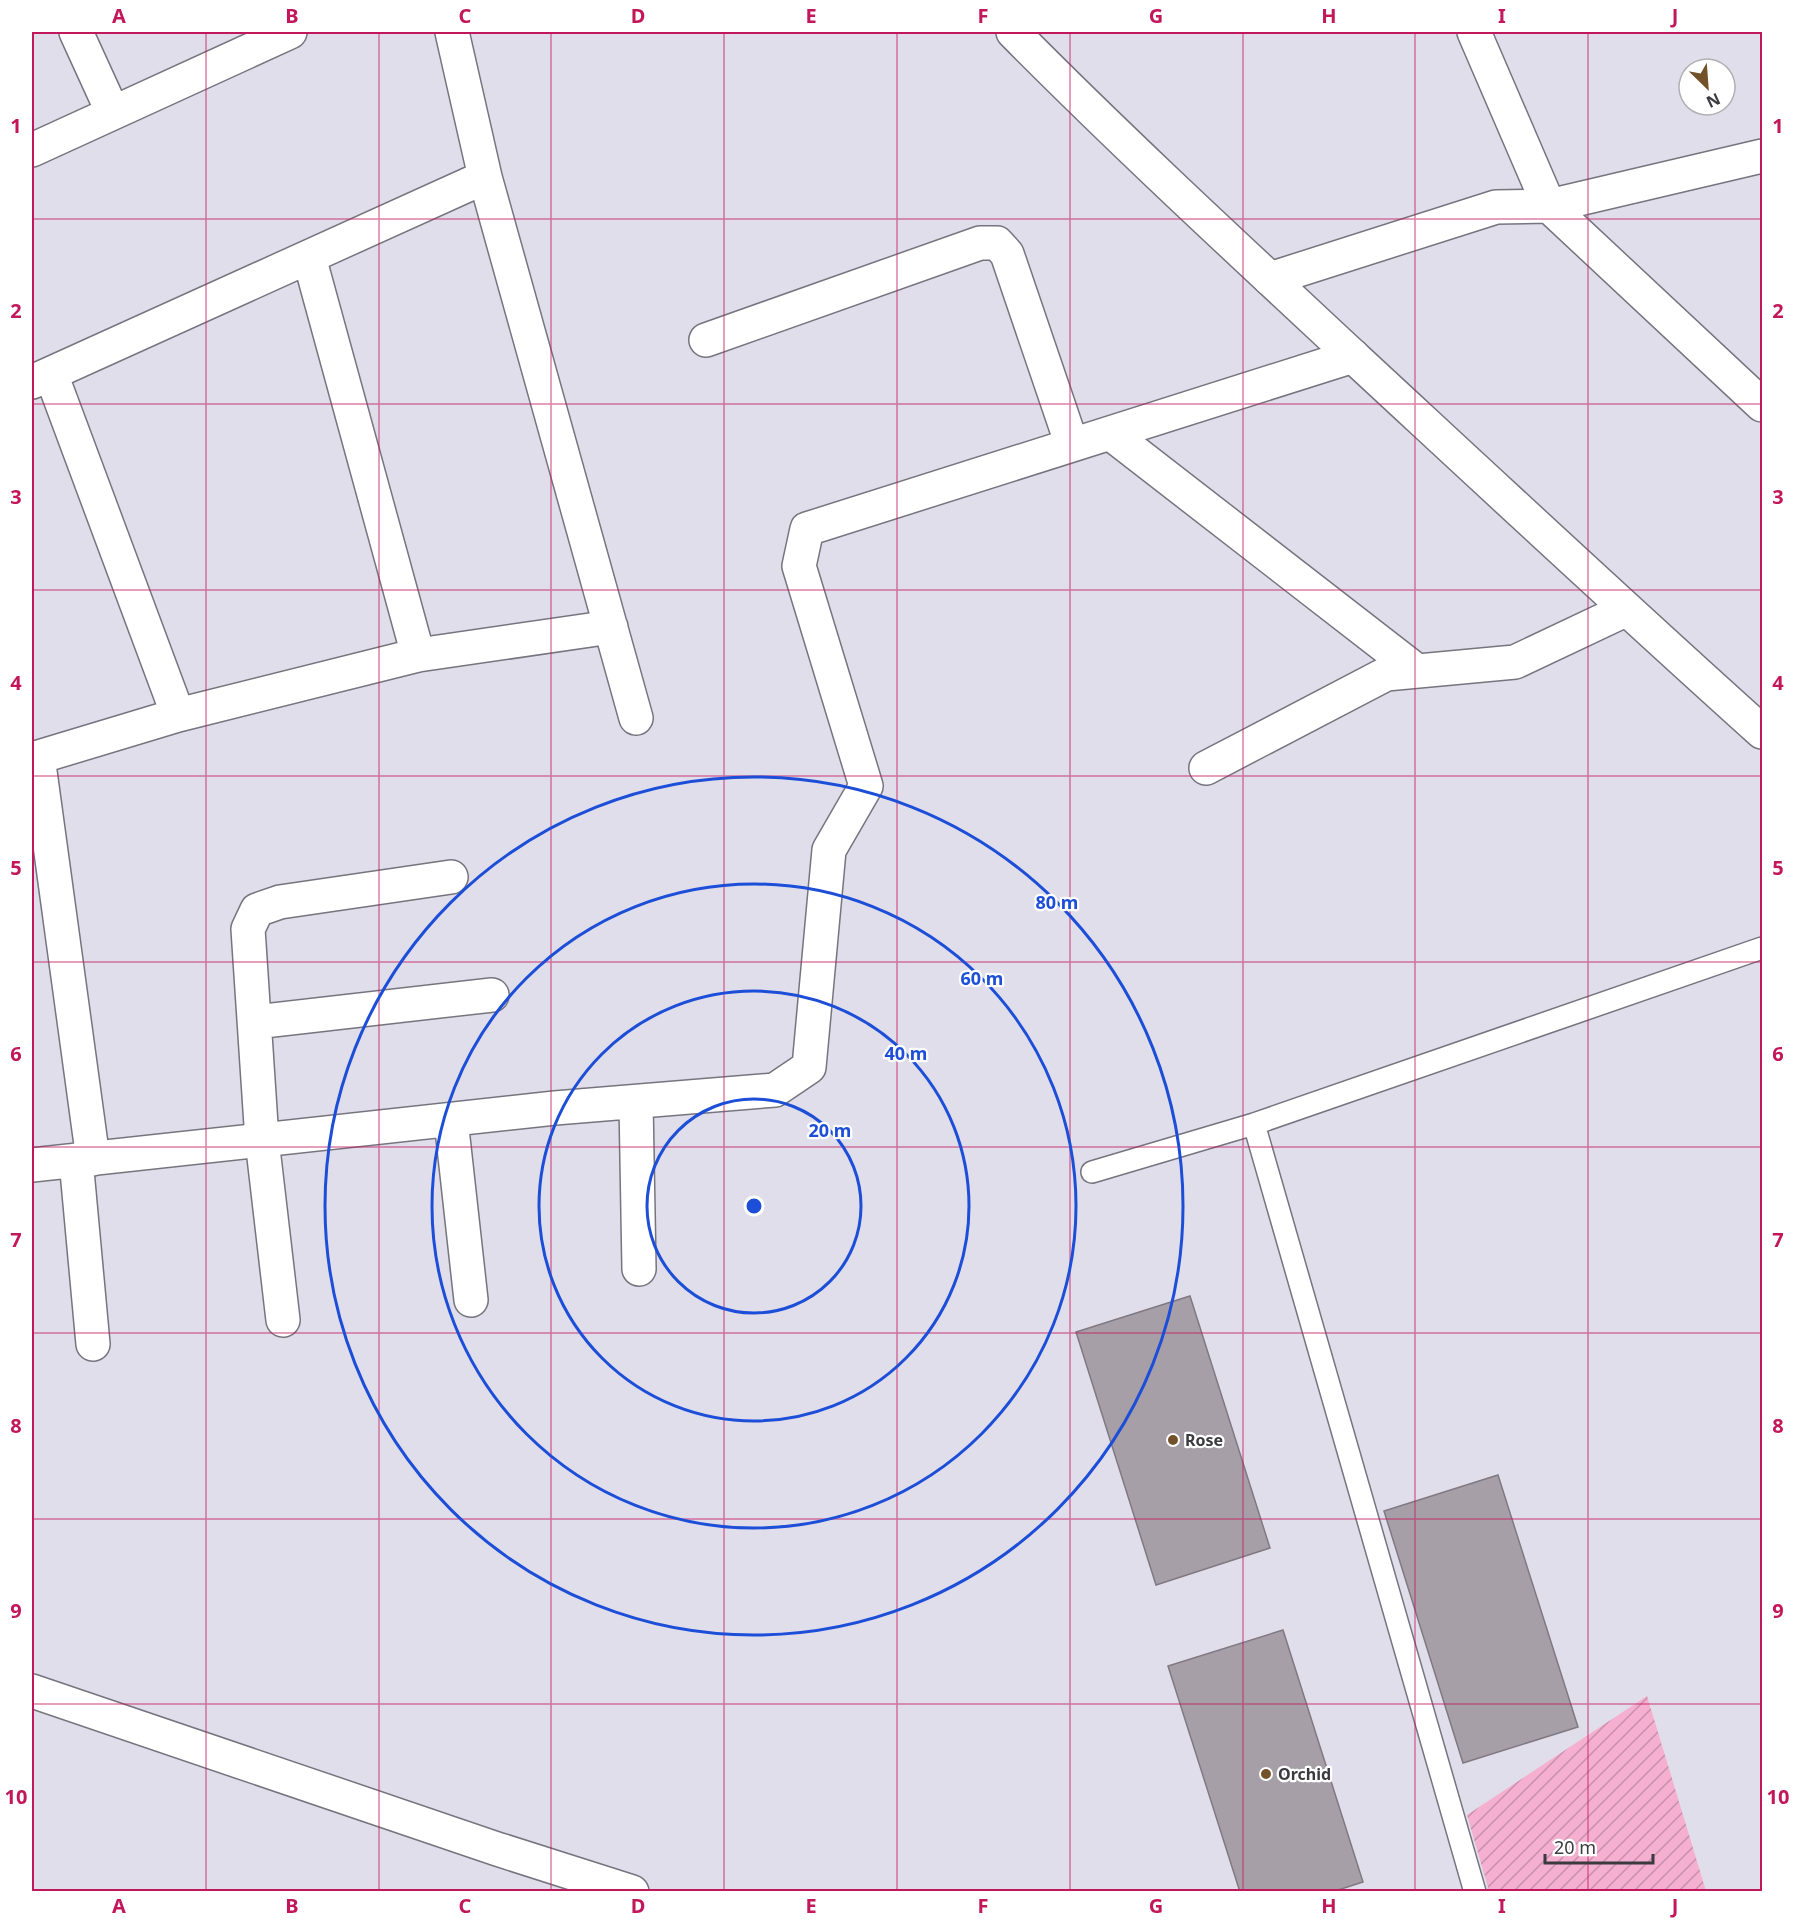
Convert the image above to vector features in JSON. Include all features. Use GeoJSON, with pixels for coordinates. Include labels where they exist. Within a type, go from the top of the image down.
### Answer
{"type":"FeatureCollection","features":[{"type":"Feature","properties":{"kind":"street"},"geometry":{"type":"LineString","coordinates":[[76,32],[113,113]]}},
{"type":"Feature","properties":{"kind":"street"},"geometry":{"type":"LineString","coordinates":[[32,150],[290,32]]}},
{"type":"Feature","properties":{"kind":"street"},"geometry":{"type":"LineString","coordinates":[[452,32],[485,177],[636,718]]}},
{"type":"Feature","properties":{"kind":"street"},"geometry":{"type":"LineString","coordinates":[[1013,32],[1111,130],[1270,279],[1625,610],[1762,732]]}},
{"type":"Feature","properties":{"kind":"street"},"geometry":{"type":"LineString","coordinates":[[1474,32],[1549,206],[1762,405]]}},
{"type":"Feature","properties":{"kind":"street"},"geometry":{"type":"LineString","coordinates":[[1270,279],[1496,207],[1549,206],[1762,156]]}},
{"type":"Feature","properties":{"kind":"street"},"geometry":{"type":"LineString","coordinates":[[178,715],[41,378],[485,177]]}},
{"type":"Feature","properties":{"kind":"street"},"geometry":{"type":"LineString","coordinates":[[706,340],[981,243],[997,243],[1007,254],[1072,445]]}},
{"type":"Feature","properties":{"kind":"street"},"geometry":{"type":"LineString","coordinates":[[309,257],[418,655]]}},
{"type":"Feature","properties":{"kind":"street"},"geometry":{"type":"LineString","coordinates":[[32,1165],[636,1101],[775,1090],[809,1067],[829,850],[866,786],[800,566],[807,529],[1353,356]]}},
{"type":"Feature","properties":{"kind":"street"},"geometry":{"type":"LineString","coordinates":[[1110,433],[1417,671]]}},
{"type":"Feature","properties":{"kind":"street"},"geometry":{"type":"LineString","coordinates":[[1206,768],[1386,674],[1515,662],[1625,610]]}},
{"type":"Feature","properties":{"kind":"street"},"geometry":{"type":"LineString","coordinates":[[93,1344],[85,1159],[35,758],[178,715],[418,655],[611,627]]}},
{"type":"Feature","properties":{"kind":"street"},"geometry":{"type":"LineString","coordinates":[[283,1320],[262,1140],[248,929],[257,909],[280,902],[452,877]]}},
{"type":"Feature","properties":{"kind":"street"},"geometry":{"type":"LineString","coordinates":[[255,1022],[492,995]]}},
{"type":"Feature","properties":{"kind":"street"},"geometry":{"type":"LineString","coordinates":[[636,1101],[639,1269]]}},
{"type":"Feature","properties":{"kind":"street"},"geometry":{"type":"LineString","coordinates":[[451,1120],[471,1300]]}},
{"type":"Feature","properties":{"kind":"street"},"geometry":{"type":"LineString","coordinates":[[32,1691],[497,1850],[632,1892]]}},
{"type":"Feature","properties":{"kind":"lane"},"geometry":{"type":"LineString","coordinates":[[1092,1172],[1254,1124],[1762,948]]}},
{"type":"Feature","properties":{"kind":"lane"},"geometry":{"type":"LineString","coordinates":[[1254,1124],[1475,1892]]}},
{"type":"Feature","properties":{"kind":"shaded area"},"geometry":{"type":"Polygon","coordinates":[[[1647,1696],[1706,1891],[1489,1891],[1467,1815],[1647,1696]]]}},
{"type":"Feature","properties":{"kind":"building","name":"Rose"},"geometry":{"type":"Polygon","coordinates":[[[1190,1296],[1270,1548],[1156,1585],[1076,1332],[1190,1296]]]}},
{"type":"Feature","properties":{"kind":"building"},"geometry":{"type":"Polygon","coordinates":[[[1498,1475],[1578,1727],[1463,1763],[1384,1511],[1498,1475]]]}},
{"type":"Feature","properties":{"kind":"building","name":"Orchid"},"geometry":{"type":"Polygon","coordinates":[[[1283,1630],[1363,1882],[1332,1892],[1240,1892],[1168,1666],[1283,1630]]]}},
{"type":"Feature","properties":{"kind":"place","name":"Rose"},"geometry":{"type":"Point","coordinates":[1173,1440]}},
{"type":"Feature","properties":{"kind":"place","name":"Orchid"},"geometry":{"type":"Point","coordinates":[1266,1774]}}]}
